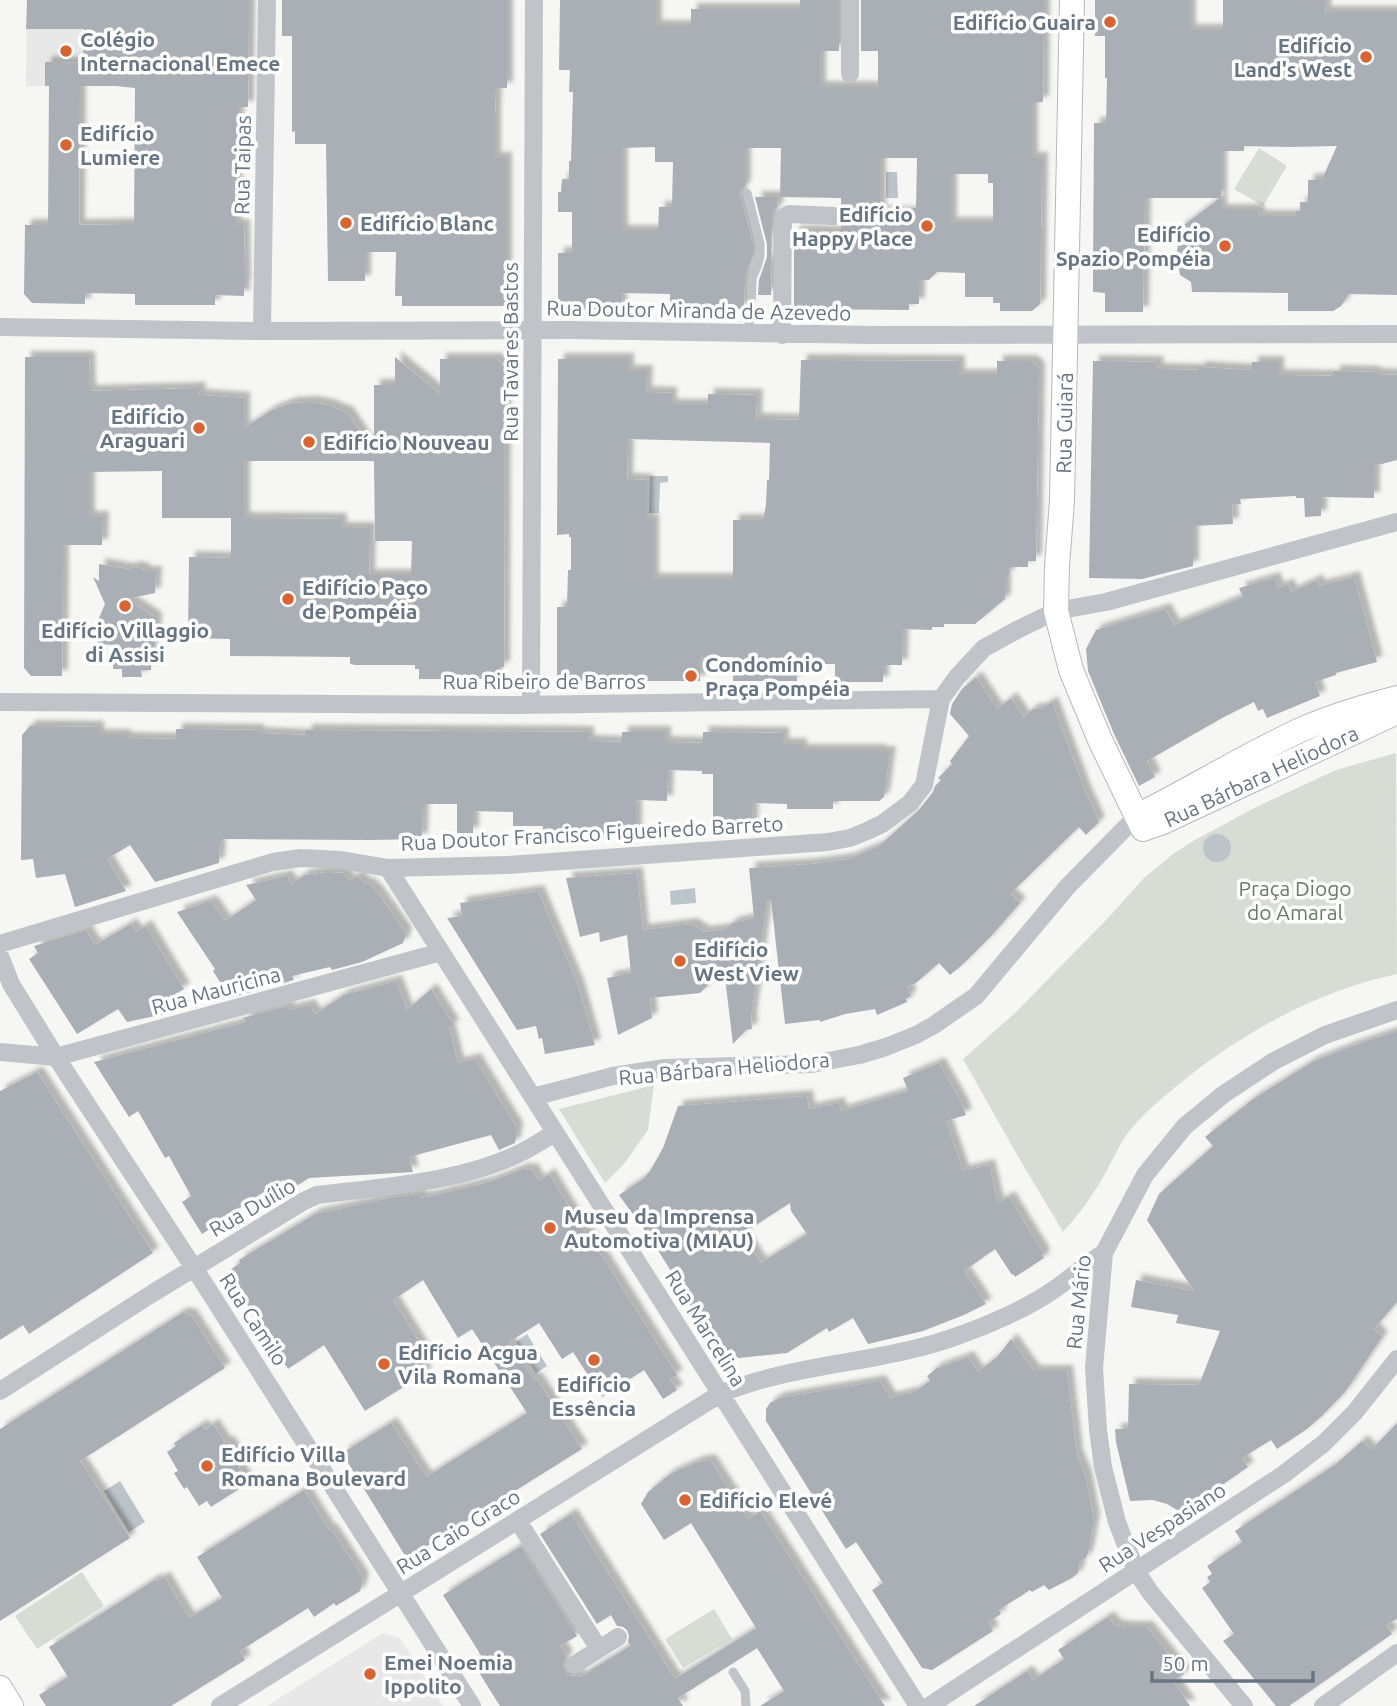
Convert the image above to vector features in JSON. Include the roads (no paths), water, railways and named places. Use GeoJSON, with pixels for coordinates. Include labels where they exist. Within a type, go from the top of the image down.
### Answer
{"type":"FeatureCollection","features":[{"type":"Feature","properties":{"kind":"street","name":"Rua Taipas"},"geometry":{"type":"LineString","coordinates":[[262,331],[267,0]]}},
{"type":"Feature","properties":{"kind":"street","name":"Rua Tavares Bastos"},"geometry":{"type":"LineString","coordinates":[[531,704],[534,0]]}},
{"type":"Feature","properties":{"kind":"street"},"geometry":{"type":"LineString","coordinates":[[850,0],[850,74]]}},
{"type":"Feature","properties":{"kind":"street","name":"Rua Guiará"},"geometry":{"type":"LineString","coordinates":[[1072,0],[1062,501],[1056,611],[1070,670],[1135,826]]}},
{"type":"Feature","properties":{"kind":"street"},"geometry":{"type":"LineString","coordinates":[[782,335],[782,220],[789,214],[834,216]]}},
{"type":"Feature","properties":{"kind":"street","name":"Rua Doutor Miranda de Azevedo"},"geometry":{"type":"LineString","coordinates":[[0,327],[262,331],[533,330],[782,335],[1397,334]]}},
{"type":"Feature","properties":{"kind":"street"},"geometry":{"type":"LineString","coordinates":[[942,699],[957,677],[984,648],[1056,611],[1106,602],[1397,522]]}},
{"type":"Feature","properties":{"kind":"street","name":"Rua Bárbara Heliodora"},"geometry":{"type":"LineString","coordinates":[[533,1097],[613,1076],[665,1068],[812,1064],[859,1055],[916,1035],[934,1026],[976,996],[1068,886],[1135,826],[1195,787],[1271,744],[1307,727],[1359,708],[1397,698]]}},
{"type":"Feature","properties":{"kind":"street","name":"Rua Ribeiro de Barros"},"geometry":{"type":"LineString","coordinates":[[0,702],[531,704],[942,699]]}},
{"type":"Feature","properties":{"kind":"street","name":"Rua Doutor Francisco Figueiredo Barreto"},"geometry":{"type":"LineString","coordinates":[[0,944],[273,862],[301,858],[341,860],[388,868],[521,864],[828,842],[850,838],[882,824],[898,813],[924,785],[942,699]]}},
{"type":"Feature","properties":{"kind":"street","name":"Rua Bárbara Heliodora"},"geometry":{"type":"LineString","coordinates":[[1135,826],[1163,822],[1397,712]]}},
{"type":"Feature","properties":{"kind":"street","name":"Rua Marcelina"},"geometry":{"type":"LineString","coordinates":[[388,868],[918,1706]]}},
{"type":"Feature","properties":{"kind":"street","name":"Rua Mauricina"},"geometry":{"type":"LineString","coordinates":[[0,1052],[56,1057],[441,952]]}},
{"type":"Feature","properties":{"kind":"street","name":"Rua Camilo"},"geometry":{"type":"LineString","coordinates":[[0,956],[10,984],[472,1706]]}},
{"type":"Feature","properties":{"kind":"street","name":"Rua Mário"},"geometry":{"type":"LineString","coordinates":[[1244,1706],[1136,1571],[1117,1522],[1098,1430],[1094,1368],[1104,1253],[1145,1175],[1185,1126],[1224,1094],[1274,1061],[1325,1035],[1397,1010]]}},
{"type":"Feature","properties":{"kind":"street","name":"Rua Duílio"},"geometry":{"type":"LineString","coordinates":[[0,1391],[304,1201],[317,1195],[410,1184],[456,1174],[521,1152],[555,1133]]}},
{"type":"Feature","properties":{"kind":"street","name":"Rua Caio Graco"},"geometry":{"type":"LineString","coordinates":[[220,1706],[720,1394],[770,1377],[905,1351],[958,1336],[998,1320],[1051,1293],[1088,1262],[1104,1253]]}},
{"type":"Feature","properties":{"kind":"street","name":"Rua Vespasiano"},"geometry":{"type":"LineString","coordinates":[[929,1706],[1284,1474],[1355,1412],[1397,1359]]}},
{"type":"Feature","properties":{"kind":"street"},"geometry":{"type":"LineString","coordinates":[[518,1521],[599,1650]]}},
{"type":"Feature","properties":{"kind":"street"},"geometry":{"type":"LineString","coordinates":[[574,1665],[618,1637]]}},
{"type":"Feature","properties":{"kind":"street"},"geometry":{"type":"LineString","coordinates":[[1323,1706],[1397,1653]]}},
{"type":"Feature","properties":{"kind":"street"},"geometry":{"type":"LineString","coordinates":[[0,1688],[12,1706]]}},
{"type":"Feature","properties":{"kind":"lane"},"geometry":{"type":"LineString","coordinates":[[747,192],[760,244],[760,256],[752,278],[748,334]]}},
{"type":"Feature","properties":{"kind":"lane"},"geometry":{"type":"LineString","coordinates":[[733,1672],[745,1691],[746,1706]]}},
{"type":"Feature","properties":{"kind":"place","name":"Edifício Guaira"},"geometry":{"type":"Point","coordinates":[1110,22]}},
{"type":"Feature","properties":{"kind":"place","name":"Colégio Internacional Emece"},"geometry":{"type":"Point","coordinates":[66,51]}},
{"type":"Feature","properties":{"kind":"place","name":"Edifício Land's West"},"geometry":{"type":"Point","coordinates":[1366,57]}},
{"type":"Feature","properties":{"kind":"place","name":"Edifício Lumiere"},"geometry":{"type":"Point","coordinates":[66,145]}},
{"type":"Feature","properties":{"kind":"place","name":"Edifício Blanc"},"geometry":{"type":"Point","coordinates":[346,223]}},
{"type":"Feature","properties":{"kind":"place","name":"Edifício Happy Place"},"geometry":{"type":"Point","coordinates":[927,226]}},
{"type":"Feature","properties":{"kind":"place","name":"Edifício Spazio Pompéia"},"geometry":{"type":"Point","coordinates":[1225,246]}},
{"type":"Feature","properties":{"kind":"place","name":"Edifício Araguari"},"geometry":{"type":"Point","coordinates":[199,428]}},
{"type":"Feature","properties":{"kind":"place","name":"Edifício Nouveau"},"geometry":{"type":"Point","coordinates":[309,442]}},
{"type":"Feature","properties":{"kind":"place","name":"Edifício Paço de Pompéia"},"geometry":{"type":"Point","coordinates":[288,599]}},
{"type":"Feature","properties":{"kind":"place","name":"Edifício Villaggio di Assisi"},"geometry":{"type":"Point","coordinates":[125,606]}},
{"type":"Feature","properties":{"kind":"place","name":"Condomínio Praça Pompéia"},"geometry":{"type":"Point","coordinates":[691,676]}},
{"type":"Feature","properties":{"kind":"place","name":"Edifício West View"},"geometry":{"type":"Point","coordinates":[680,961]}},
{"type":"Feature","properties":{"kind":"place","name":"Museu da Imprensa Automotiva (MIAU)"},"geometry":{"type":"Point","coordinates":[550,1228]}},
{"type":"Feature","properties":{"kind":"place","name":"Edifício Essência"},"geometry":{"type":"Point","coordinates":[594,1360]}},
{"type":"Feature","properties":{"kind":"place","name":"Edifício Acgua Vila Romana"},"geometry":{"type":"Point","coordinates":[384,1364]}},
{"type":"Feature","properties":{"kind":"place","name":"Edifício Villa Romana Boulevard"},"geometry":{"type":"Point","coordinates":[207,1466]}},
{"type":"Feature","properties":{"kind":"place","name":"Edifício Elevé"},"geometry":{"type":"Point","coordinates":[685,1500]}},
{"type":"Feature","properties":{"kind":"place","name":"Emei Noemia Ippolito"},"geometry":{"type":"Point","coordinates":[370,1674]}},
{"type":"Feature","properties":{"kind":"park label","name":"Praça Diogo do Amaral"},"geometry":{"type":"Point","coordinates":[1295,900]}}]}
